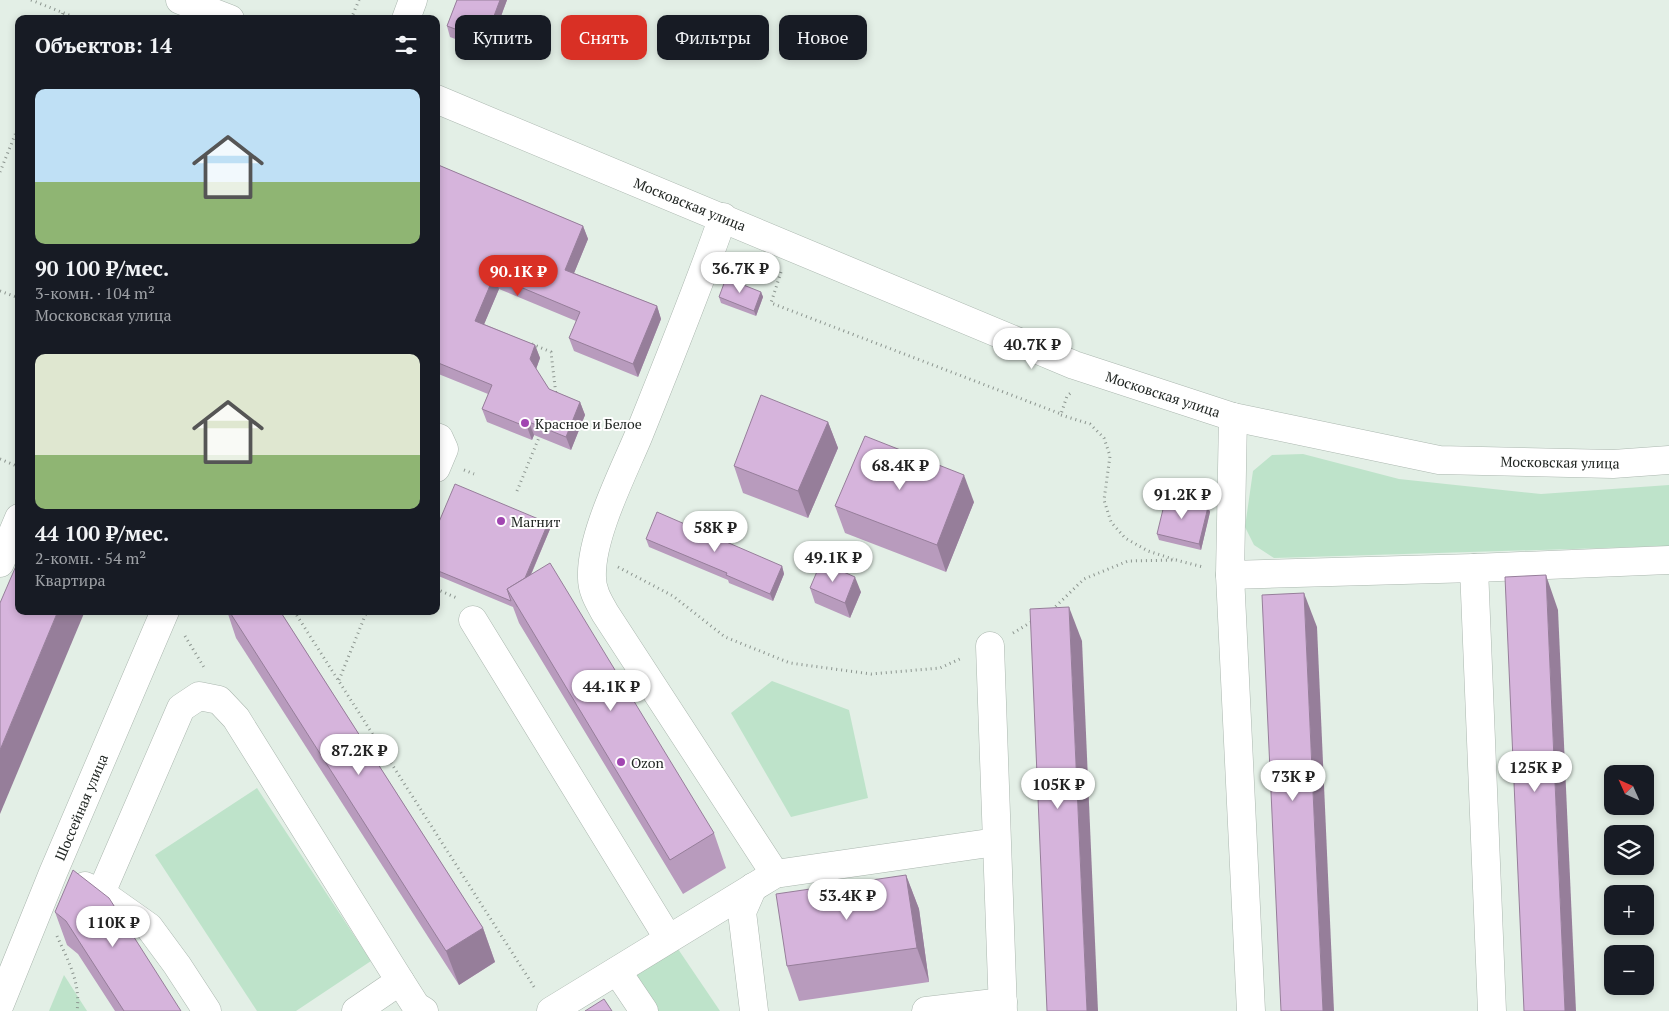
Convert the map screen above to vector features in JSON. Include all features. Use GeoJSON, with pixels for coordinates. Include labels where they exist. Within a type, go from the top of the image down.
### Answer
{"type":"FeatureCollection","features":[{"type":"Feature","properties":{"kind":"street"},"geometry":{"type":"LineString","coordinates":[[180,0],[217,15]]}},
{"type":"Feature","properties":{"kind":"street"},"geometry":{"type":"LineString","coordinates":[[407,15],[413,0]]}},
{"type":"Feature","properties":{"kind":"street","name":"Московская улица"},"geometry":{"type":"LineString","coordinates":[[440,101],[723,217],[1074,365],[1233,417],[1439,460],[1613,464],[1669,460]]}},
{"type":"Feature","properties":{"kind":"street"},"geometry":{"type":"LineString","coordinates":[[723,217],[601,528],[594,557],[592,578],[595,595],[605,613],[764,881]]}},
{"type":"Feature","properties":{"kind":"street"},"geometry":{"type":"LineString","coordinates":[[1233,417],[1230,575],[1251,1011]]}},
{"type":"Feature","properties":{"kind":"street"},"geometry":{"type":"LineString","coordinates":[[440,440],[444,449],[440,458]]}},
{"type":"Feature","properties":{"kind":"street"},"geometry":{"type":"LineString","coordinates":[[0,563],[15,527]]}},
{"type":"Feature","properties":{"kind":"street"},"geometry":{"type":"LineString","coordinates":[[1230,575],[1669,560]]}},
{"type":"Feature","properties":{"kind":"street"},"geometry":{"type":"LineString","coordinates":[[1474,568],[1492,1011]]}},
{"type":"Feature","properties":{"kind":"street","name":"Шоссейная улица"},"geometry":{"type":"LineString","coordinates":[[0,1004],[53,873],[163,615]]}},
{"type":"Feature","properties":{"kind":"street"},"geometry":{"type":"LineString","coordinates":[[473,620],[668,938]]}},
{"type":"Feature","properties":{"kind":"street"},"geometry":{"type":"LineString","coordinates":[[926,1011],[1003,1007],[990,646]]}},
{"type":"Feature","properties":{"kind":"street"},"geometry":{"type":"LineString","coordinates":[[101,893],[181,708],[199,696],[218,700],[236,718],[400,982],[416,1006],[424,1011]]}},
{"type":"Feature","properties":{"kind":"street"},"geometry":{"type":"LineString","coordinates":[[545,1003],[617,971],[668,938],[764,881],[996,842]]}},
{"type":"Feature","properties":{"kind":"street"},"geometry":{"type":"LineString","coordinates":[[53,873],[101,893],[149,927],[207,1011]]}},
{"type":"Feature","properties":{"kind":"street"},"geometry":{"type":"LineString","coordinates":[[754,1011],[742,912],[764,881]]}},
{"type":"Feature","properties":{"kind":"street"},"geometry":{"type":"LineString","coordinates":[[617,971],[644,1011]]}},
{"type":"Feature","properties":{"kind":"street"},"geometry":{"type":"LineString","coordinates":[[356,1011],[400,982]]}},
{"type":"Feature","properties":{"kind":"path"},"geometry":{"type":"LineString","coordinates":[[31,0],[68,15]]}},
{"type":"Feature","properties":{"kind":"path"},"geometry":{"type":"LineString","coordinates":[[353,15],[359,0]]}},
{"type":"Feature","properties":{"kind":"path"},"geometry":{"type":"LineString","coordinates":[[0,172],[15,135]]}},
{"type":"Feature","properties":{"kind":"path"},"geometry":{"type":"LineString","coordinates":[[0,291],[15,297]]}},
{"type":"Feature","properties":{"kind":"path"},"geometry":{"type":"LineString","coordinates":[[524,341],[550,352],[557,393],[553,402]]}},
{"type":"Feature","properties":{"kind":"path"},"geometry":{"type":"LineString","coordinates":[[1060,414],[1090,424],[1104,438],[1110,456],[1104,500],[1111,522],[1125,538],[1148,551],[1230,575]]}},
{"type":"Feature","properties":{"kind":"path"},"geometry":{"type":"LineString","coordinates":[[517,491],[543,428]]}},
{"type":"Feature","properties":{"kind":"path"},"geometry":{"type":"LineString","coordinates":[[0,459],[15,465]]}},
{"type":"Feature","properties":{"kind":"path"},"geometry":{"type":"LineString","coordinates":[[594,557],[621,568],[673,596],[724,637],[790,663],[871,674],[940,668],[990,646],[1036,619]]}},
{"type":"Feature","properties":{"kind":"path"},"geometry":{"type":"LineString","coordinates":[[1044,615],[1052,610],[1084,579],[1128,561],[1176,560]]}},
{"type":"Feature","properties":{"kind":"path"},"geometry":{"type":"LineString","coordinates":[[297,615],[545,1003]]}},
{"type":"Feature","properties":{"kind":"path"},"geometry":{"type":"LineString","coordinates":[[338,681],[365,615]]}},
{"type":"Feature","properties":{"kind":"path"},"geometry":{"type":"LineString","coordinates":[[54,930],[76,978],[79,999],[77,1011]]}},
{"type":"Feature","properties":{"kind":"green space"},"geometry":{"type":"Polygon","coordinates":[[[1303,454],[1399,479],[1541,494],[1669,485],[1669,546],[1274,558],[1254,545],[1245,527],[1253,471],[1272,455],[1303,454]]]}},
{"type":"Feature","properties":{"kind":"green space"},"geometry":{"type":"Polygon","coordinates":[[[772,681],[849,710],[868,798],[791,817],[731,713],[772,681]]]}},
{"type":"Feature","properties":{"kind":"green space"},"geometry":{"type":"Polygon","coordinates":[[[257,788],[371,961],[296,1011],[257,1011],[155,855],[257,788]]]}},
{"type":"Feature","properties":{"kind":"green space"},"geometry":{"type":"Polygon","coordinates":[[[678,949],[720,1011],[656,1011],[633,977],[678,949]]]}},
{"type":"Feature","properties":{"kind":"green space"},"geometry":{"type":"Polygon","coordinates":[[[64,975],[87,1011],[49,1011],[64,975]]]}},
{"type":"Feature","properties":{"kind":"building"},"geometry":{"type":"Polygon","coordinates":[[[457,0],[500,0],[494,15],[455,15],[455,29],[447,26],[457,0]]]}},
{"type":"Feature","properties":{"kind":"building"},"geometry":{"type":"Polygon","coordinates":[[[440,166],[583,226],[565,270],[657,306],[633,364],[569,338],[580,312],[494,276],[475,321],[535,345],[530,359],[549,389],[580,402],[566,437],[529,422],[527,427],[482,409],[492,385],[440,364],[440,166]]]}},
{"type":"Feature","properties":{"kind":"building"},"geometry":{"type":"Polygon","coordinates":[[[726,278],[761,292],[754,311],[719,297],[726,278]]]}},
{"type":"Feature","properties":{"kind":"building"},"geometry":{"type":"Polygon","coordinates":[[[761,395],[828,422],[798,491],[734,466],[761,395]]]}},
{"type":"Feature","properties":{"kind":"building"},"geometry":{"type":"Polygon","coordinates":[[[865,436],[964,475],[937,545],[835,506],[865,436]]]}},
{"type":"Feature","properties":{"kind":"building"},"geometry":{"type":"Polygon","coordinates":[[[455,484],[548,523],[525,578],[507,589],[511,601],[440,572],[440,520],[455,484]]]}},
{"type":"Feature","properties":{"kind":"building"},"geometry":{"type":"Polygon","coordinates":[[[1166,497],[1208,507],[1199,544],[1157,534],[1166,497]]]}},
{"type":"Feature","properties":{"kind":"building"},"geometry":{"type":"Polygon","coordinates":[[[657,512],[782,566],[770,594],[726,575],[727,573],[646,539],[657,512]]]}},
{"type":"Feature","properties":{"kind":"building"},"geometry":{"type":"Polygon","coordinates":[[[821,562],[855,577],[845,603],[810,588],[821,562]]]}},
{"type":"Feature","properties":{"kind":"building"},"geometry":{"type":"Polygon","coordinates":[[[550,563],[714,833],[670,860],[507,589],[550,563]]]}},
{"type":"Feature","properties":{"kind":"building"},"geometry":{"type":"Polygon","coordinates":[[[15,568],[15,615],[56,615],[0,750],[0,603],[15,568]]]}},
{"type":"Feature","properties":{"kind":"building"},"geometry":{"type":"Polygon","coordinates":[[[1546,575],[1565,1011],[1524,1011],[1505,577],[1546,575]]]}},
{"type":"Feature","properties":{"kind":"building"},"geometry":{"type":"Polygon","coordinates":[[[1304,593],[1323,1011],[1281,1011],[1262,595],[1304,593]]]}},
{"type":"Feature","properties":{"kind":"building"},"geometry":{"type":"Polygon","coordinates":[[[1069,607],[1087,1011],[1047,1011],[1030,609],[1069,607]]]}},
{"type":"Feature","properties":{"kind":"building"},"geometry":{"type":"Polygon","coordinates":[[[232,615],[283,615],[483,928],[446,951],[232,615]]]}},
{"type":"Feature","properties":{"kind":"building"},"geometry":{"type":"Polygon","coordinates":[[[73,870],[109,898],[181,1011],[124,1011],[66,921],[55,912],[73,870]]]}},
{"type":"Feature","properties":{"kind":"building"},"geometry":{"type":"Polygon","coordinates":[[[906,875],[917,948],[787,966],[776,894],[906,875]]]}},
{"type":"Feature","properties":{"kind":"building"},"geometry":{"type":"Polygon","coordinates":[[[604,999],[612,1011],[585,1011],[604,999]]]}},
{"type":"Feature","properties":{"kind":"place","name":"Красное и Белое"},"geometry":{"type":"Point","coordinates":[525,423]}},
{"type":"Feature","properties":{"kind":"place","name":"Магнит"},"geometry":{"type":"Point","coordinates":[501,521]}},
{"type":"Feature","properties":{"kind":"place","name":"Ozon"},"geometry":{"type":"Point","coordinates":[621,762]}}]}
